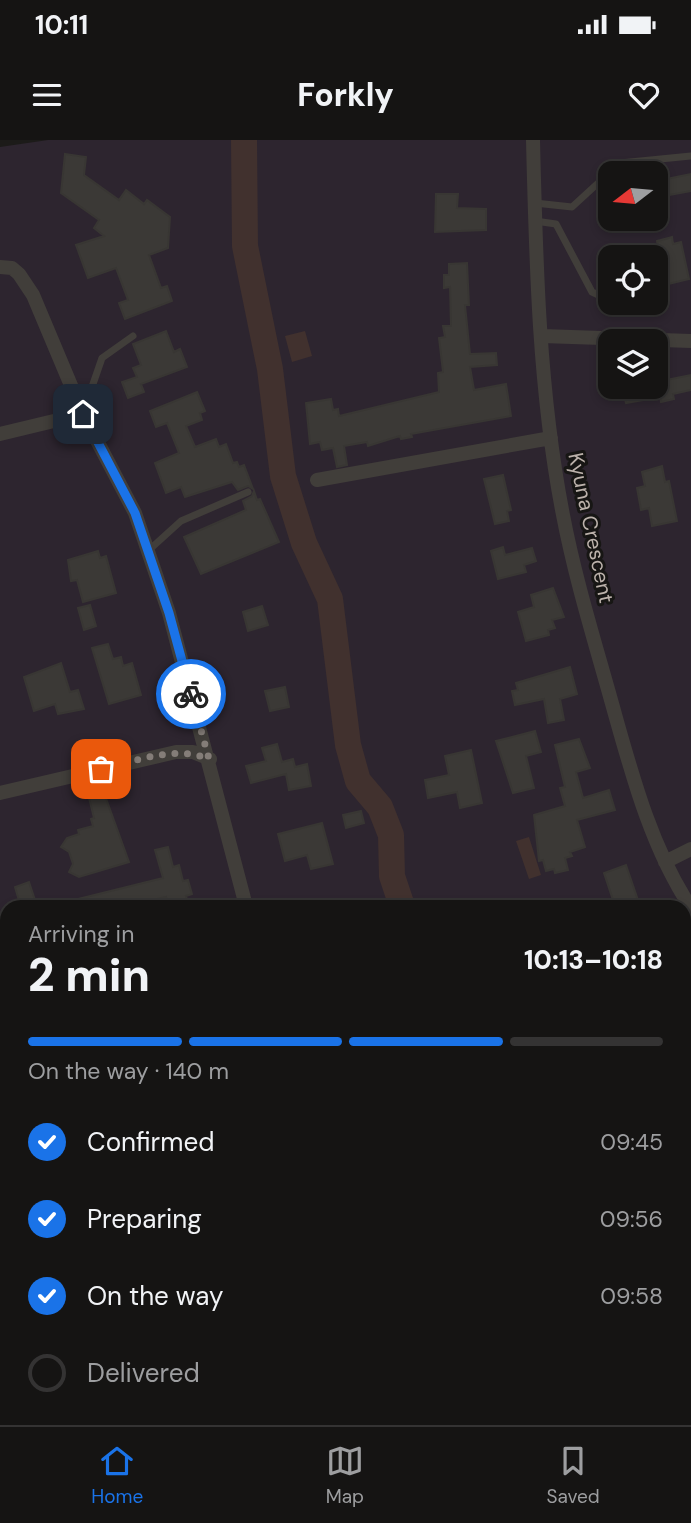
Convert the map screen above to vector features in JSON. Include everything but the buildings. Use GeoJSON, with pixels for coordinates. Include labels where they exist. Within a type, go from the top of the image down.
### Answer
{"type":"FeatureCollection","features":[{"type":"Feature","properties":{"kind":"street","name":"Kyuna Crescent"},"geometry":{"type":"LineString","coordinates":[[533,140],[542,335],[551,438],[564,516],[581,590],[626,754],[665,862],[686,900]]}},
{"type":"Feature","properties":{"kind":"street"},"geometry":{"type":"LineString","coordinates":[[0,267],[12,268],[33,295],[83,414],[135,513],[149,550],[209,759],[244,900]]}},
{"type":"Feature","properties":{"kind":"street"},"geometry":{"type":"LineString","coordinates":[[542,335],[691,341]]}},
{"type":"Feature","properties":{"kind":"street"},"geometry":{"type":"LineString","coordinates":[[0,434],[83,414]]}},
{"type":"Feature","properties":{"kind":"street"},"geometry":{"type":"LineString","coordinates":[[317,480],[551,438]]}},
{"type":"Feature","properties":{"kind":"street"},"geometry":{"type":"LineString","coordinates":[[0,793],[176,752],[193,752],[209,759]]}},
{"type":"Feature","properties":{"kind":"street"},"geometry":{"type":"LineString","coordinates":[[665,862],[691,849]]}},
{"type":"Feature","properties":{"kind":"lane"},"geometry":{"type":"LineString","coordinates":[[535,203],[572,206],[620,163],[691,156]]}},
{"type":"Feature","properties":{"kind":"lane"},"geometry":{"type":"LineString","coordinates":[[535,220],[556,224],[592,292],[598,295]]}},
{"type":"Feature","properties":{"kind":"lane"},"geometry":{"type":"LineString","coordinates":[[83,414],[102,358],[133,336]]}},
{"type":"Feature","properties":{"kind":"lane"},"geometry":{"type":"LineString","coordinates":[[149,550],[181,522],[248,492]]}},
{"type":"Feature","properties":{"kind":"shaded area"},"geometry":{"type":"Polygon","coordinates":[[[48,140],[691,140],[691,900],[0,900],[0,147],[48,140]]]}},
{"type":"Feature","properties":{"kind":"shaded area"},"geometry":{"type":"Polygon","coordinates":[[[305,331],[312,356],[292,362],[285,336],[305,331]]]}},
{"type":"Feature","properties":{"kind":"shaded area"},"geometry":{"type":"Polygon","coordinates":[[[529,837],[541,875],[529,879],[516,841],[529,837]]]}},
{"type":"Feature","properties":{"kind":"waterway"},"geometry":{"type":"LineString","coordinates":[[244,140],[245,246],[270,369],[283,476],[304,543],[330,599],[348,745],[358,781],[380,807],[391,835],[392,876],[400,900]]}},
{"type":"Feature","properties":{"kind":"way so far"},"geometry":{"type":"LineString","coordinates":[[101,769],[176,752],[193,752],[209,759],[191,694]]}},
{"type":"Feature","properties":{"kind":"route"},"geometry":{"type":"LineString","coordinates":[[83,414],[135,513],[169,613],[191,694]]}}]}
